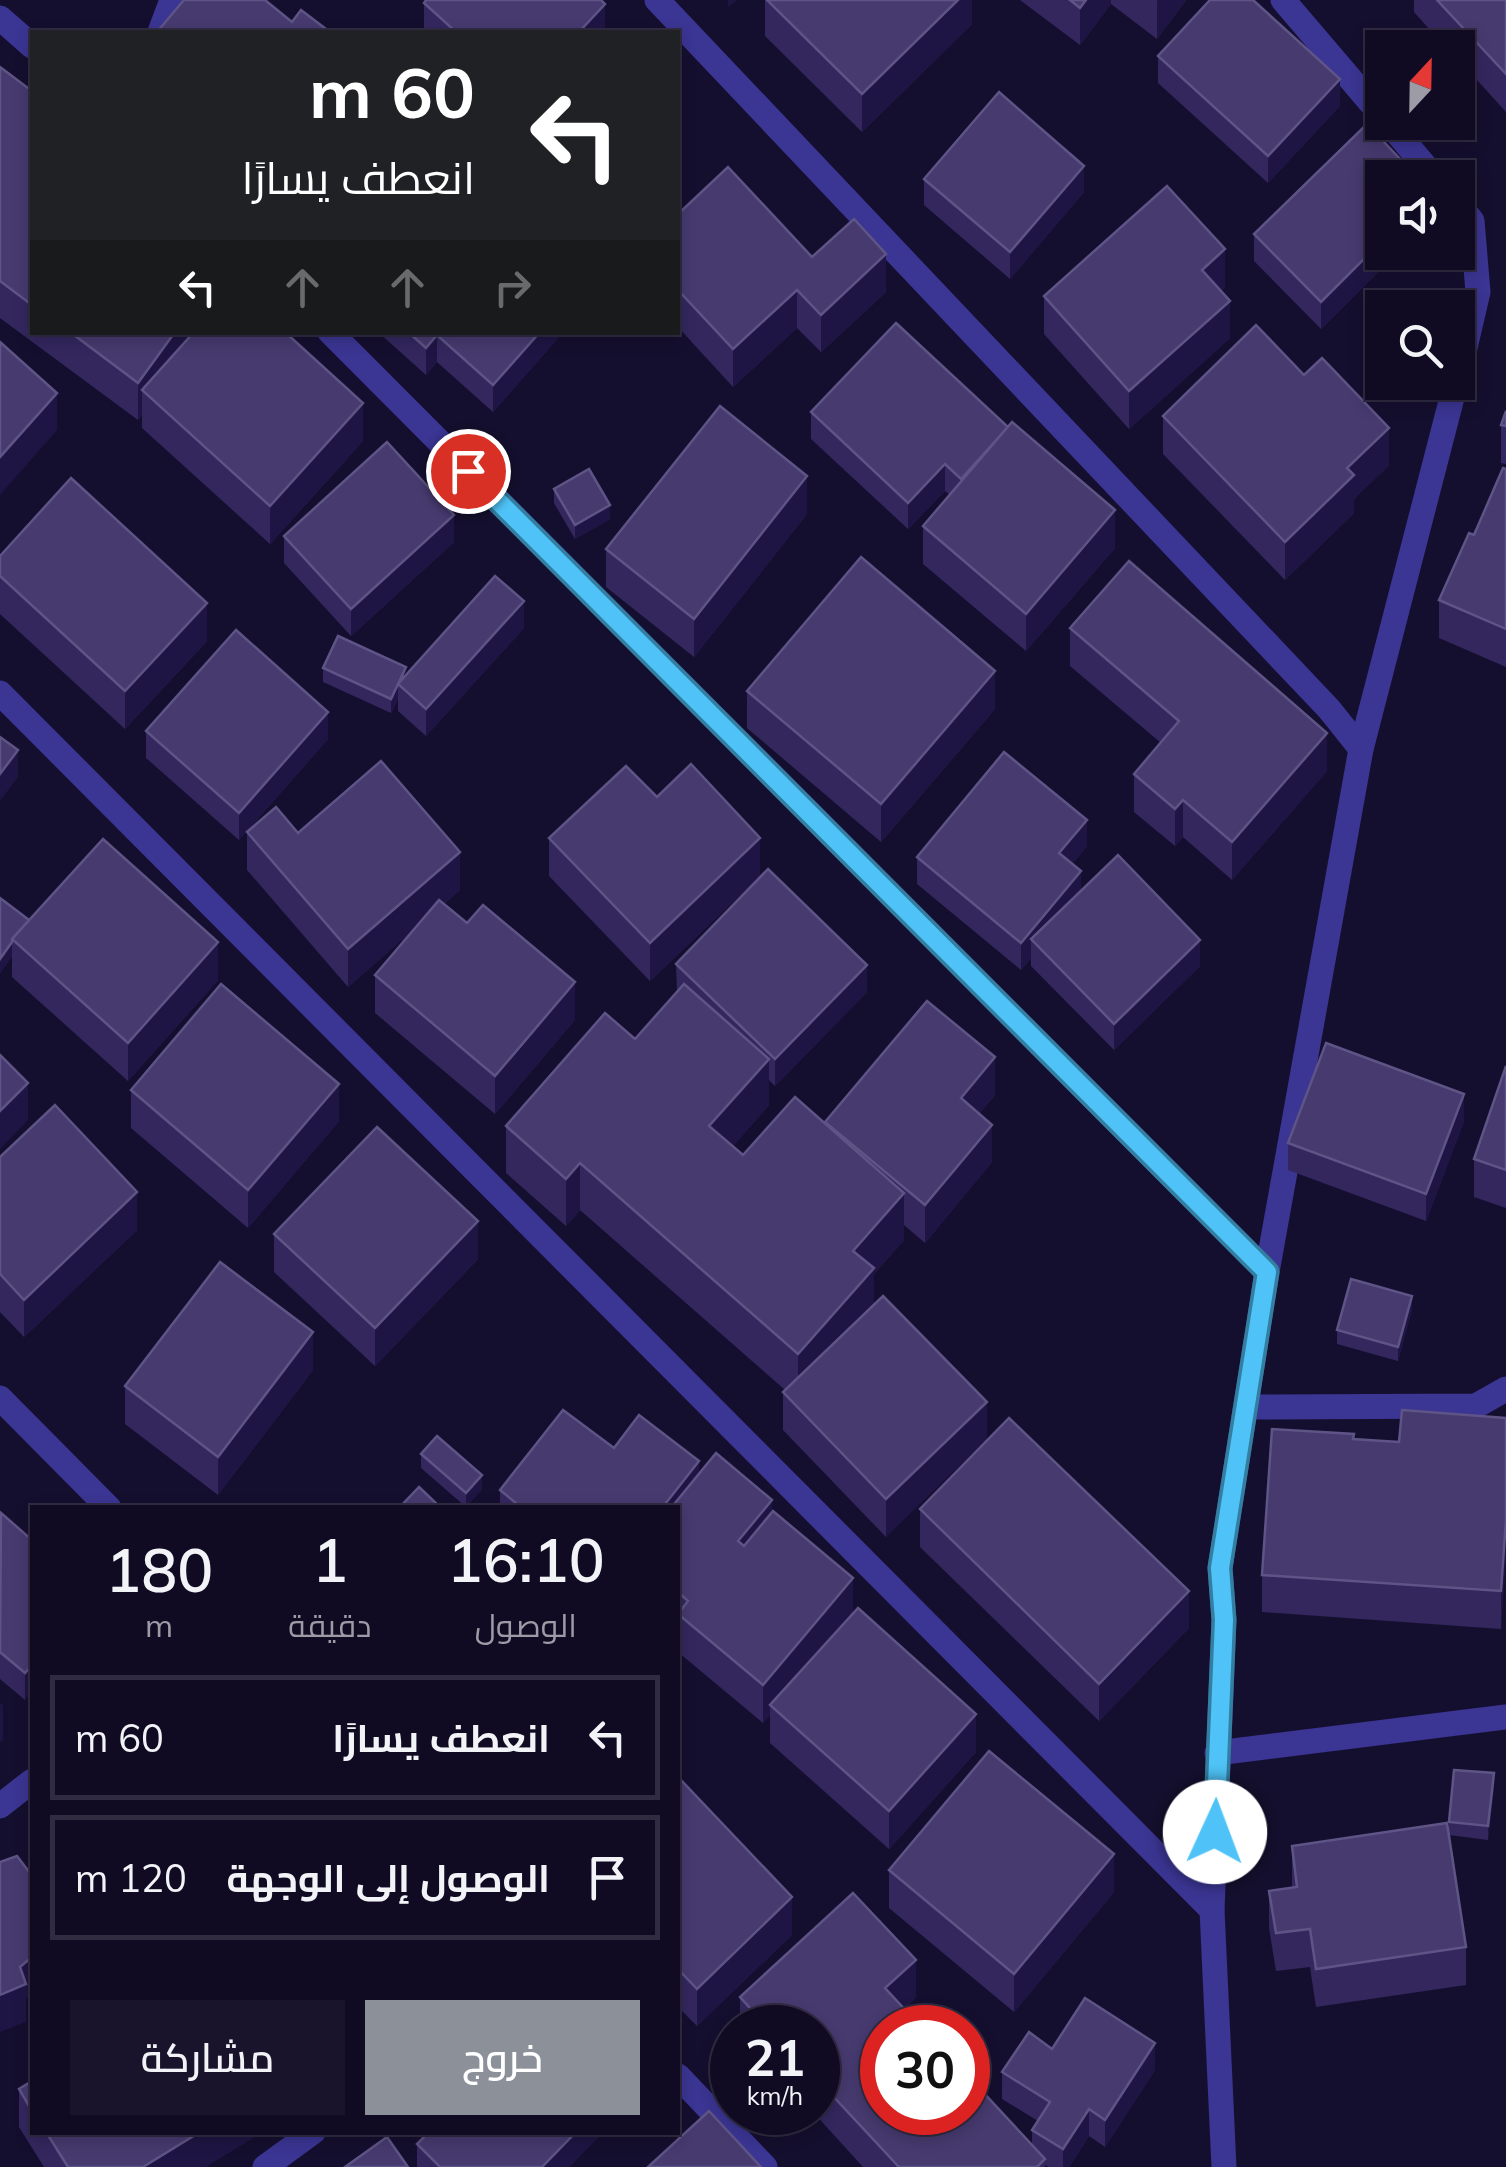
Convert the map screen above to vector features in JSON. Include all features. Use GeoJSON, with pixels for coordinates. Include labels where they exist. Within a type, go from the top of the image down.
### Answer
{"type":"FeatureCollection","features":[{"type":"Feature","properties":{"kind":"street"},"geometry":{"type":"LineString","coordinates":[[161,30],[172,0]]}},
{"type":"Feature","properties":{"kind":"street"},"geometry":{"type":"LineString","coordinates":[[656,0],[1329,709],[1361,749]]}},
{"type":"Feature","properties":{"kind":"street"},"geometry":{"type":"LineString","coordinates":[[1282,0],[1365,96]]}},
{"type":"Feature","properties":{"kind":"street"},"geometry":{"type":"LineString","coordinates":[[0,18],[30,44]]}},
{"type":"Feature","properties":{"kind":"street"},"geometry":{"type":"LineString","coordinates":[[1403,140],[1420,160]]}},
{"type":"Feature","properties":{"kind":"street"},"geometry":{"type":"LineString","coordinates":[[1475,256],[1475,305]]}},
{"type":"Feature","properties":{"kind":"street"},"geometry":{"type":"LineString","coordinates":[[333,335],[1267,1272]]}},
{"type":"Feature","properties":{"kind":"street"},"geometry":{"type":"LineString","coordinates":[[1224,2167],[1212,1910],[1224,1620],[1220,1568],[1267,1272],[1361,749],[1452,400]]}},
{"type":"Feature","properties":{"kind":"street"},"geometry":{"type":"LineString","coordinates":[[0,694],[1212,1910]]}},
{"type":"Feature","properties":{"kind":"street"},"geometry":{"type":"LineString","coordinates":[[1247,1407],[1476,1406],[1506,1389]]}},
{"type":"Feature","properties":{"kind":"street"},"geometry":{"type":"LineString","coordinates":[[0,1398],[106,1505]]}},
{"type":"Feature","properties":{"kind":"street"},"geometry":{"type":"LineString","coordinates":[[1218,1753],[1506,1716]]}},
{"type":"Feature","properties":{"kind":"street"},"geometry":{"type":"LineString","coordinates":[[0,1806],[30,1783]]}},
{"type":"Feature","properties":{"kind":"street"},"geometry":{"type":"LineString","coordinates":[[680,2078],[765,2167]]}},
{"type":"Feature","properties":{"kind":"street"},"geometry":{"type":"LineString","coordinates":[[266,2167],[309,2135]]}},
{"type":"Feature","properties":{"kind":"building"},"geometry":{"type":"Polygon","coordinates":[[[184,0],[265,0],[292,22],[301,10],[327,30],[159,30],[184,0]]]}},
{"type":"Feature","properties":{"kind":"building"},"geometry":{"type":"Polygon","coordinates":[[[601,0],[605,4],[581,30],[454,30],[424,3],[601,0]]]}},
{"type":"Feature","properties":{"kind":"building"},"geometry":{"type":"Polygon","coordinates":[[[767,0],[958,0],[862,94],[767,0]]]}},
{"type":"Feature","properties":{"kind":"building"},"geometry":{"type":"Polygon","coordinates":[[[1070,0],[1086,0],[1080,8],[1070,0]]]}},
{"type":"Feature","properties":{"kind":"building"},"geometry":{"type":"Polygon","coordinates":[[[1210,0],[1253,0],[1340,79],[1268,156],[1158,56],[1210,0]]]}},
{"type":"Feature","properties":{"kind":"building"},"geometry":{"type":"Polygon","coordinates":[[[1437,0],[1506,0],[1506,74],[1475,41],[1475,30],[1465,30],[1437,0]]]}},
{"type":"Feature","properties":{"kind":"building"},"geometry":{"type":"Polygon","coordinates":[[[0,67],[30,90],[30,304],[0,281],[0,67]]]}},
{"type":"Feature","properties":{"kind":"building"},"geometry":{"type":"Polygon","coordinates":[[[999,92],[1084,166],[1010,252],[924,179],[999,92]]]}},
{"type":"Feature","properties":{"kind":"building"},"geometry":{"type":"Polygon","coordinates":[[[1365,126],[1365,140],[1382,140],[1401,160],[1365,160],[1365,258],[1321,302],[1254,234],[1365,126]]]}},
{"type":"Feature","properties":{"kind":"building"},"geometry":{"type":"Polygon","coordinates":[[[728,167],[812,257],[854,219],[886,254],[821,315],[797,290],[733,349],[680,292],[680,212],[728,167]]]}},
{"type":"Feature","properties":{"kind":"building"},"geometry":{"type":"Polygon","coordinates":[[[1167,186],[1225,249],[1202,270],[1230,301],[1129,391],[1044,296],[1167,186]]]}},
{"type":"Feature","properties":{"kind":"building"},"geometry":{"type":"Polygon","coordinates":[[[896,323],[1008,427],[961,479],[945,464],[908,503],[811,412],[896,323]]]}},
{"type":"Feature","properties":{"kind":"building"},"geometry":{"type":"Polygon","coordinates":[[[1256,325],[1304,375],[1322,358],[1389,428],[1347,468],[1354,475],[1285,542],[1163,416],[1256,325]]]}},
{"type":"Feature","properties":{"kind":"building"},"geometry":{"type":"Polygon","coordinates":[[[74,335],[173,335],[138,383],[74,335]]]}},
{"type":"Feature","properties":{"kind":"building"},"geometry":{"type":"Polygon","coordinates":[[[191,335],[288,335],[363,403],[270,506],[142,390],[191,335]]]}},
{"type":"Feature","properties":{"kind":"building"},"geometry":{"type":"Polygon","coordinates":[[[411,335],[437,335],[426,348],[411,335]]]}},
{"type":"Feature","properties":{"kind":"building"},"geometry":{"type":"Polygon","coordinates":[[[437,335],[537,335],[493,385],[437,335]]]}},
{"type":"Feature","properties":{"kind":"building"},"geometry":{"type":"Polygon","coordinates":[[[0,342],[57,393],[0,457],[0,342]]]}},
{"type":"Feature","properties":{"kind":"building"},"geometry":{"type":"Polygon","coordinates":[[[720,406],[807,476],[694,619],[606,549],[720,406]]]}},
{"type":"Feature","properties":{"kind":"building"},"geometry":{"type":"Polygon","coordinates":[[[1012,422],[1115,510],[1026,614],[923,526],[1012,422]]]}},
{"type":"Feature","properties":{"kind":"building"},"geometry":{"type":"Polygon","coordinates":[[[387,442],[454,515],[351,609],[284,536],[387,442]]]}},
{"type":"Feature","properties":{"kind":"building"},"geometry":{"type":"Polygon","coordinates":[[[1503,468],[1506,629],[1439,600],[1469,533],[1474,535],[1503,468]]]}},
{"type":"Feature","properties":{"kind":"building"},"geometry":{"type":"Polygon","coordinates":[[[589,469],[610,505],[575,525],[554,489],[589,469]]]}},
{"type":"Feature","properties":{"kind":"building"},"geometry":{"type":"Polygon","coordinates":[[[71,478],[207,603],[125,691],[0,576],[0,556],[71,478]]]}},
{"type":"Feature","properties":{"kind":"building"},"geometry":{"type":"Polygon","coordinates":[[[861,557],[995,671],[881,804],[747,691],[861,557]]]}},
{"type":"Feature","properties":{"kind":"building"},"geometry":{"type":"Polygon","coordinates":[[[1129,561],[1327,733],[1232,842],[1183,800],[1175,809],[1134,774],[1179,721],[1070,628],[1129,561]]]}},
{"type":"Feature","properties":{"kind":"building"},"geometry":{"type":"Polygon","coordinates":[[[495,576],[524,601],[426,709],[398,684],[495,576]]]}},
{"type":"Feature","properties":{"kind":"building"},"geometry":{"type":"Polygon","coordinates":[[[236,630],[328,712],[239,813],[146,731],[236,630]]]}},
{"type":"Feature","properties":{"kind":"building"},"geometry":{"type":"Polygon","coordinates":[[[338,636],[406,667],[391,699],[323,668],[338,636]]]}},
{"type":"Feature","properties":{"kind":"building"},"geometry":{"type":"Polygon","coordinates":[[[0,737],[18,750],[0,774],[0,737]]]}},
{"type":"Feature","properties":{"kind":"building"},"geometry":{"type":"Polygon","coordinates":[[[1004,752],[1087,820],[1059,853],[1081,871],[1021,943],[917,857],[1004,752]]]}},
{"type":"Feature","properties":{"kind":"building"},"geometry":{"type":"Polygon","coordinates":[[[381,761],[460,852],[348,949],[247,832],[276,807],[298,833],[381,761]]]}},
{"type":"Feature","properties":{"kind":"building"},"geometry":{"type":"Polygon","coordinates":[[[691,764],[760,838],[650,943],[549,838],[626,766],[657,797],[691,764]]]}},
{"type":"Feature","properties":{"kind":"building"},"geometry":{"type":"Polygon","coordinates":[[[103,839],[218,942],[128,1043],[12,939],[103,839]]]}},
{"type":"Feature","properties":{"kind":"building"},"geometry":{"type":"Polygon","coordinates":[[[1118,855],[1200,940],[1114,1024],[1031,939],[1118,855]]]}},
{"type":"Feature","properties":{"kind":"building"},"geometry":{"type":"Polygon","coordinates":[[[768,869],[867,965],[775,1059],[676,964],[768,869]]]}},
{"type":"Feature","properties":{"kind":"building"},"geometry":{"type":"Polygon","coordinates":[[[0,898],[29,920],[0,959],[0,898]]]}},
{"type":"Feature","properties":{"kind":"building"},"geometry":{"type":"Polygon","coordinates":[[[439,900],[467,923],[483,905],[575,982],[495,1076],[375,975],[439,900]]]}},
{"type":"Feature","properties":{"kind":"building"},"geometry":{"type":"Polygon","coordinates":[[[221,984],[339,1084],[248,1190],[131,1090],[221,984]]]}},
{"type":"Feature","properties":{"kind":"building"},"geometry":{"type":"Polygon","coordinates":[[[684,984],[769,1059],[709,1126],[743,1155],[795,1097],[904,1193],[853,1251],[874,1268],[798,1354],[580,1163],[566,1179],[506,1126],[605,1013],[635,1039],[684,984]]]}},
{"type":"Feature","properties":{"kind":"building"},"geometry":{"type":"Polygon","coordinates":[[[927,1001],[995,1057],[961,1098],[992,1125],[925,1205],[825,1122],[927,1001]]]}},
{"type":"Feature","properties":{"kind":"building"},"geometry":{"type":"Polygon","coordinates":[[[1326,1043],[1464,1094],[1426,1194],[1288,1143],[1326,1043]]]}},
{"type":"Feature","properties":{"kind":"building"},"geometry":{"type":"Polygon","coordinates":[[[0,1055],[28,1083],[0,1111],[0,1055]]]}},
{"type":"Feature","properties":{"kind":"building"},"geometry":{"type":"Polygon","coordinates":[[[1506,1066],[1506,1170],[1474,1159],[1506,1066]]]}},
{"type":"Feature","properties":{"kind":"building"},"geometry":{"type":"Polygon","coordinates":[[[55,1105],[137,1192],[24,1300],[0,1274],[0,1157],[55,1105]]]}},
{"type":"Feature","properties":{"kind":"building"},"geometry":{"type":"Polygon","coordinates":[[[377,1127],[478,1221],[375,1328],[274,1234],[377,1127]]]}},
{"type":"Feature","properties":{"kind":"building"},"geometry":{"type":"Polygon","coordinates":[[[220,1262],[313,1332],[218,1457],[125,1386],[220,1262]]]}},
{"type":"Feature","properties":{"kind":"building"},"geometry":{"type":"Polygon","coordinates":[[[1351,1279],[1412,1296],[1398,1347],[1337,1330],[1351,1279]]]}},
{"type":"Feature","properties":{"kind":"building"},"geometry":{"type":"Polygon","coordinates":[[[883,1296],[987,1402],[886,1499],[783,1392],[883,1296]]]}},
{"type":"Feature","properties":{"kind":"building"},"geometry":{"type":"Polygon","coordinates":[[[563,1410],[614,1448],[639,1415],[699,1461],[664,1505],[518,1505],[500,1490],[563,1410]]]}},
{"type":"Feature","properties":{"kind":"building"},"geometry":{"type":"Polygon","coordinates":[[[1402,1410],[1506,1418],[1501,1591],[1262,1575],[1272,1429],[1354,1434],[1353,1439],[1399,1442],[1402,1410]]]}},
{"type":"Feature","properties":{"kind":"building"},"geometry":{"type":"Polygon","coordinates":[[[1009,1418],[1189,1591],[1099,1684],[920,1509],[1009,1418]]]}},
{"type":"Feature","properties":{"kind":"building"},"geometry":{"type":"Polygon","coordinates":[[[437,1436],[482,1475],[466,1493],[421,1454],[437,1436]]]}},
{"type":"Feature","properties":{"kind":"building"},"geometry":{"type":"Polygon","coordinates":[[[716,1453],[772,1500],[738,1541],[744,1546],[773,1511],[853,1578],[763,1685],[680,1616],[688,1601],[680,1594],[680,1505],[673,1505],[716,1453]]]}},
{"type":"Feature","properties":{"kind":"building"},"geometry":{"type":"Polygon","coordinates":[[[419,1487],[438,1505],[402,1505],[419,1487]]]}},
{"type":"Feature","properties":{"kind":"building"},"geometry":{"type":"Polygon","coordinates":[[[1,1513],[30,1538],[30,1667],[25,1673],[0,1652],[1,1513]]]}},
{"type":"Feature","properties":{"kind":"building"},"geometry":{"type":"Polygon","coordinates":[[[858,1608],[976,1714],[889,1811],[770,1705],[858,1608]]]}},
{"type":"Feature","properties":{"kind":"building"},"geometry":{"type":"Polygon","coordinates":[[[989,1751],[1114,1854],[1014,1974],[889,1870],[989,1751]]]}},
{"type":"Feature","properties":{"kind":"building"},"geometry":{"type":"Polygon","coordinates":[[[1454,1770],[1494,1773],[1488,1826],[1449,1822],[1454,1770]]]}},
{"type":"Feature","properties":{"kind":"building"},"geometry":{"type":"Polygon","coordinates":[[[680,1779],[792,1897],[697,1989],[680,1971],[680,1779]]]}},
{"type":"Feature","properties":{"kind":"building"},"geometry":{"type":"Polygon","coordinates":[[[1447,1823],[1466,1947],[1316,1969],[1310,1929],[1276,1933],[1269,1891],[1297,1887],[1292,1846],[1447,1823]]]}},
{"type":"Feature","properties":{"kind":"building"},"geometry":{"type":"Polygon","coordinates":[[[17,1856],[30,1873],[30,1959],[20,1967],[26,1984],[0,1995],[0,1862],[17,1856]]]}},
{"type":"Feature","properties":{"kind":"building"},"geometry":{"type":"Polygon","coordinates":[[[853,1893],[916,1960],[885,1988],[901,2005],[860,2005],[860,2125],[840,2104],[840,2005],[747,2005],[740,1997],[853,1893]]]}},
{"type":"Feature","properties":{"kind":"building"},"geometry":{"type":"Polygon","coordinates":[[[1085,1998],[1155,2043],[1105,2120],[1089,2109],[1063,2149],[1032,2130],[1050,2102],[1002,2072],[1029,2032],[1052,2049],[1085,1998]]]}},
{"type":"Feature","properties":{"kind":"building"},"geometry":{"type":"Polygon","coordinates":[[[30,2082],[30,2108],[19,2089],[30,2082]]]}},
{"type":"Feature","properties":{"kind":"building"},"geometry":{"type":"Polygon","coordinates":[[[990,2100],[1045,2159],[1037,2167],[899,2167],[869,2135],[990,2135],[990,2100]]]}},
{"type":"Feature","properties":{"kind":"building"},"geometry":{"type":"Polygon","coordinates":[[[709,2111],[710,2135],[731,2135],[761,2167],[648,2167],[709,2111]]]}},
{"type":"Feature","properties":{"kind":"building"},"geometry":{"type":"Polygon","coordinates":[[[48,2135],[195,2135],[143,2167],[68,2167],[48,2135]]]}},
{"type":"Feature","properties":{"kind":"building"},"geometry":{"type":"Polygon","coordinates":[[[426,2135],[573,2135],[542,2167],[440,2167],[417,2144],[426,2135]]]}},
{"type":"Feature","properties":{"kind":"building"},"geometry":{"type":"Polygon","coordinates":[[[387,2137],[408,2167],[345,2167],[387,2137]]]}},
{"type":"Feature","properties":{"kind":"route"},"geometry":{"type":"LineString","coordinates":[[468,471],[1267,1272],[1220,1568],[1224,1620],[1215,1832]]}}]}
